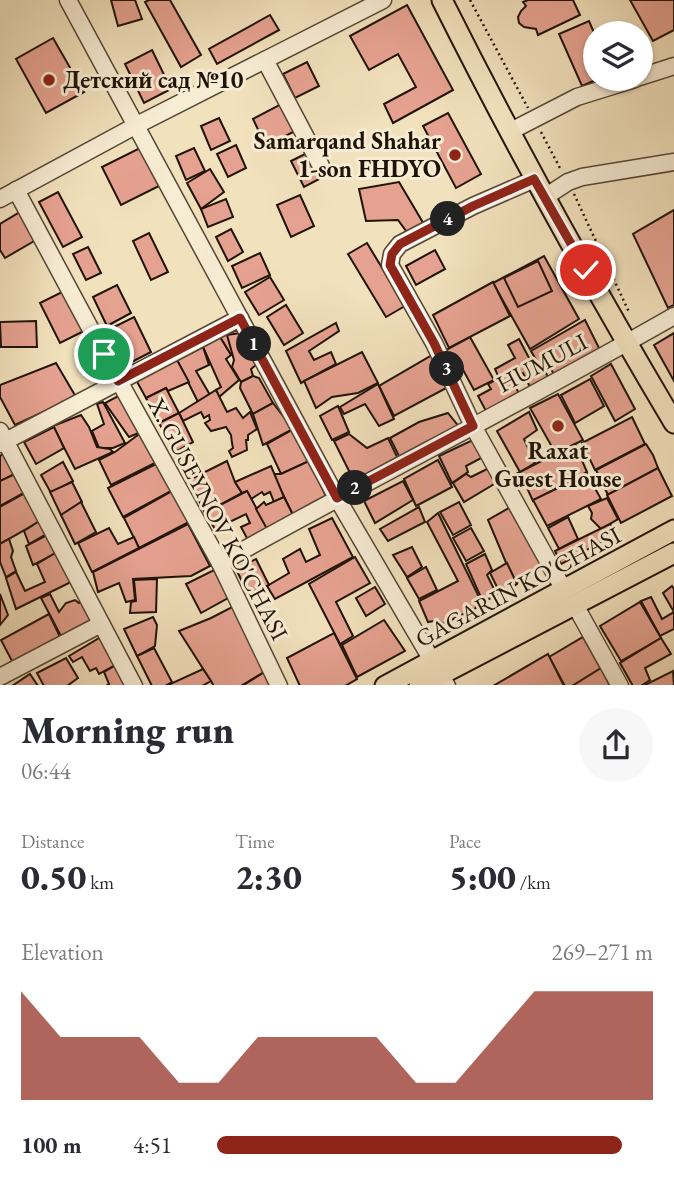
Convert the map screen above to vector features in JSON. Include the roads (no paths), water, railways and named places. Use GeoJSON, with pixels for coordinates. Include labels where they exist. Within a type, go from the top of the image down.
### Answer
{"type":"FeatureCollection","features":[{"type":"Feature","properties":{"kind":"main road"},"geometry":{"type":"LineString","coordinates":[[442,0],[534,179],[674,423]]}},
{"type":"Feature","properties":{"kind":"main road","name":"GAGARIN KO'CHASI"},"geometry":{"type":"LineString","coordinates":[[419,685],[570,597],[674,530]]}},
{"type":"Feature","properties":{"kind":"main road","name":"GAGARIN KO'CHASI"},"geometry":{"type":"LineString","coordinates":[[570,597],[674,553]]}},
{"type":"Feature","properties":{"kind":"main road","name":"GAGARIN KO'CHASI"},"geometry":{"type":"LineString","coordinates":[[385,685],[440,674]]}},
{"type":"Feature","properties":{"kind":"street"},"geometry":{"type":"LineString","coordinates":[[68,0],[337,498],[440,674]]}},
{"type":"Feature","properties":{"kind":"street"},"geometry":{"type":"LineString","coordinates":[[0,199],[135,126],[383,0]]}},
{"type":"Feature","properties":{"kind":"street"},"geometry":{"type":"LineString","coordinates":[[265,60],[321,166]]}},
{"type":"Feature","properties":{"kind":"street"},"geometry":{"type":"LineString","coordinates":[[653,73],[674,66]]}},
{"type":"Feature","properties":{"kind":"street"},"geometry":{"type":"LineString","coordinates":[[511,131],[576,97],[596,91]]}},
{"type":"Feature","properties":{"kind":"street"},"geometry":{"type":"LineString","coordinates":[[544,197],[582,177],[674,162]]}},
{"type":"Feature","properties":{"kind":"street"},"geometry":{"type":"LineString","coordinates":[[534,179],[473,206],[400,244],[392,254],[390,265],[434,343],[473,426],[620,685]]}},
{"type":"Feature","properties":{"kind":"street","name":"X. GUSEYNOV KO'CHASI"},"geometry":{"type":"LineString","coordinates":[[16,190],[219,563],[279,685]]}},
{"type":"Feature","properties":{"kind":"street","name":"HUMULI"},"geometry":{"type":"LineString","coordinates":[[219,563],[674,316]]}},
{"type":"Feature","properties":{"kind":"street"},"geometry":{"type":"LineString","coordinates":[[134,685],[2,438],[240,318]]}},
{"type":"Feature","properties":{"kind":"street"},"geometry":{"type":"LineString","coordinates":[[0,677],[101,624]]}},
{"type":"Feature","properties":{"kind":"place","name":"Детский сад №10"},"geometry":{"type":"Point","coordinates":[49,80]}},
{"type":"Feature","properties":{"kind":"place","name":"Samarqand Shahar 1-son FHDYO"},"geometry":{"type":"Point","coordinates":[455,155]}},
{"type":"Feature","properties":{"kind":"place","name":"Raxat Guest House"},"geometry":{"type":"Point","coordinates":[558,426]}}]}
